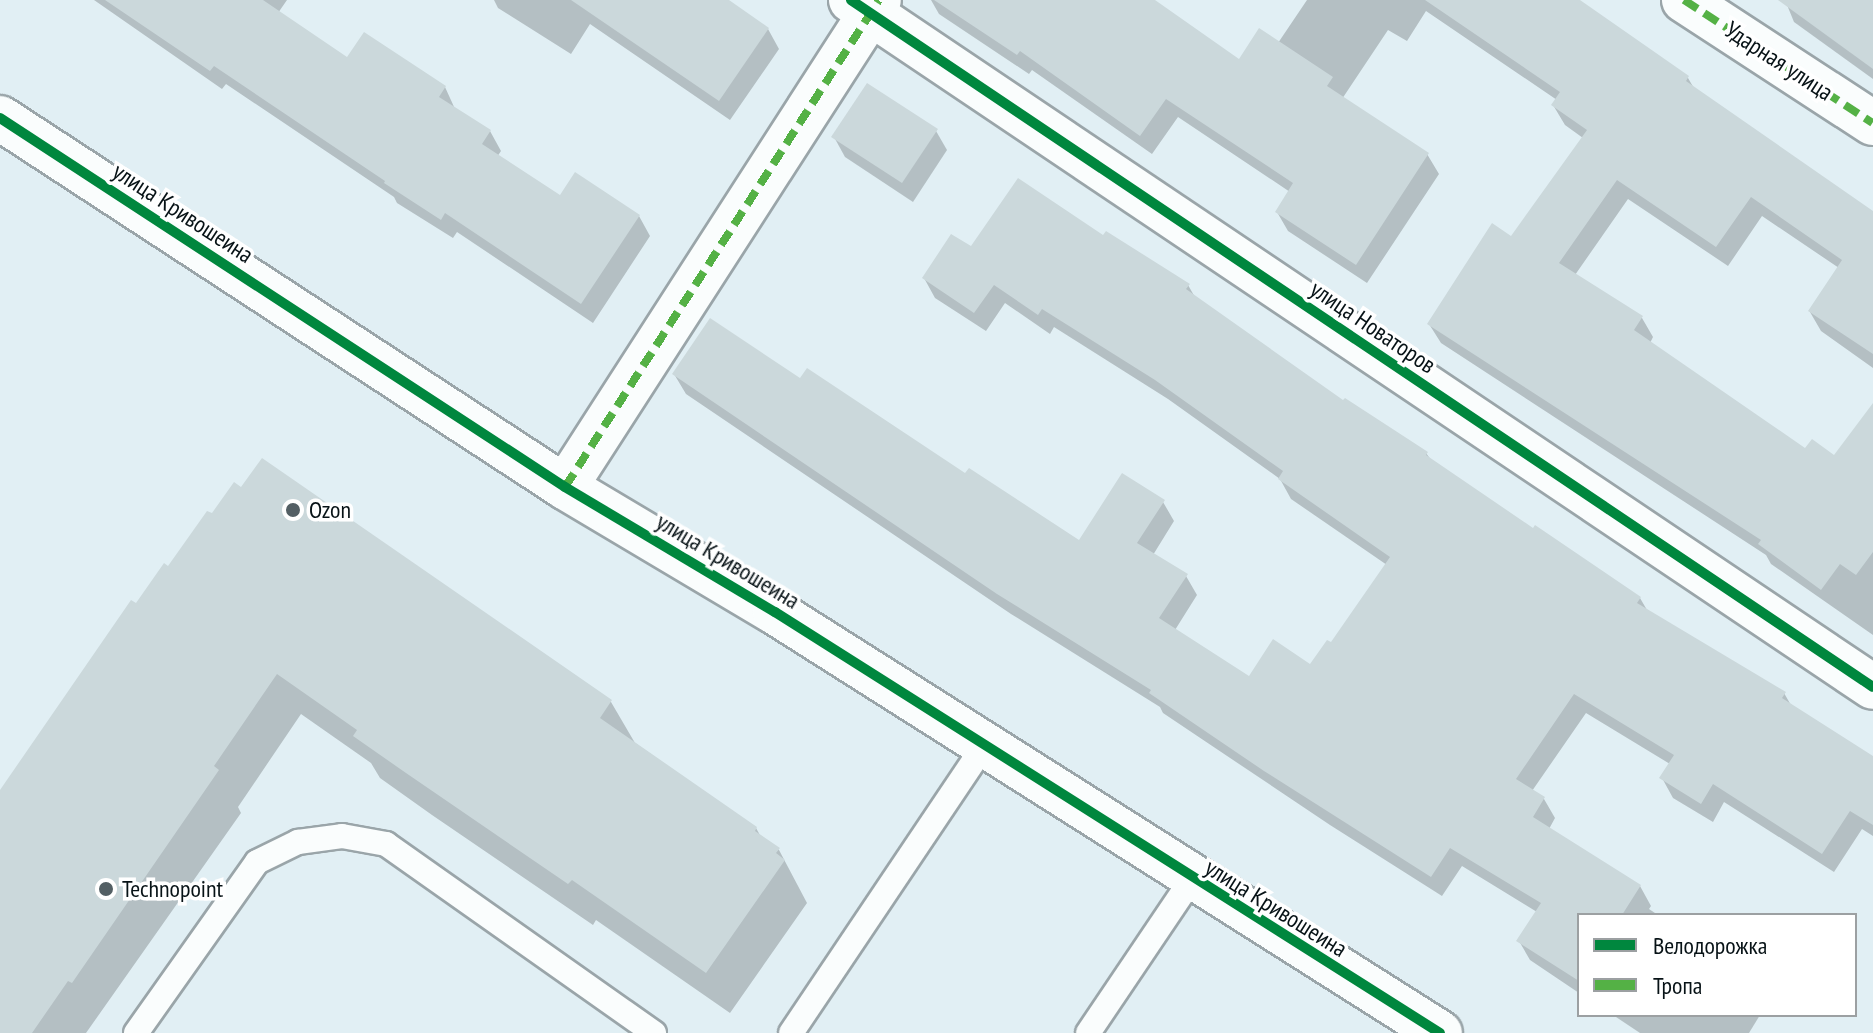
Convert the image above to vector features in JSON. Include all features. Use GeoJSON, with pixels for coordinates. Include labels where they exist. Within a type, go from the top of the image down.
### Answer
{"type":"FeatureCollection","features":[{"type":"Feature","properties":{"kind":"street","name":"Ударная улица"},"geometry":{"type":"LineString","coordinates":[[1684,0],[1873,123]]}},
{"type":"Feature","properties":{"kind":"street"},"geometry":{"type":"LineString","coordinates":[[565,487],[867,4]]}},
{"type":"Feature","properties":{"kind":"street","name":"улица Новаторов"},"geometry":{"type":"LineString","coordinates":[[867,4],[1873,687]]}},
{"type":"Feature","properties":{"kind":"street","name":"улица Кривошеина"},"geometry":{"type":"LineString","coordinates":[[0,118],[565,487],[775,612],[1192,879],[1440,1033]]}},
{"type":"Feature","properties":{"kind":"lane"},"geometry":{"type":"LineString","coordinates":[[791,1033],[984,746]]}},
{"type":"Feature","properties":{"kind":"lane"},"geometry":{"type":"LineString","coordinates":[[136,1033],[257,862],[298,842],[342,836],[386,844],[654,1033]]}},
{"type":"Feature","properties":{"kind":"lane"},"geometry":{"type":"LineString","coordinates":[[1088,1033],[1192,879]]}},
{"type":"Feature","properties":{"kind":"building"},"geometry":{"type":"Polygon","coordinates":[[[105,0],[263,0],[347,57],[364,32],[446,86],[439,97],[491,130],[482,144],[560,195],[575,172],[640,215],[581,304],[445,213],[441,220],[214,66],[210,71],[105,0]]]}},
{"type":"Feature","properties":{"kind":"building"},"geometry":{"type":"Polygon","coordinates":[[[571,0],[729,0],[769,28],[719,101],[571,0]]]}},
{"type":"Feature","properties":{"kind":"building"},"geometry":{"type":"Polygon","coordinates":[[[934,0],[1155,0],[1239,59],[1259,28],[1333,77],[1327,86],[1429,153],[1356,265],[1275,212],[1293,183],[1166,99],[1140,136],[1020,51],[1017,55],[934,0]]]}},
{"type":"Feature","properties":{"kind":"building"},"geometry":{"type":"Polygon","coordinates":[[[1425,0],[1580,0],[1689,76],[1686,81],[1873,211],[1873,354],[1808,311],[1842,260],[1751,197],[1716,247],[1617,180],[1559,263],[1643,316],[1634,330],[1805,448],[1812,439],[1834,455],[1873,403],[1873,552],[1856,575],[1840,564],[1821,590],[1758,544],[1761,540],[1427,324],[1492,223],[1511,236],[1587,130],[1551,105],[1560,92],[1425,0]]]}},
{"type":"Feature","properties":{"kind":"building"},"geometry":{"type":"Polygon","coordinates":[[[1778,0],[1873,0],[1873,69],[1778,0]]]}},
{"type":"Feature","properties":{"kind":"building"},"geometry":{"type":"Polygon","coordinates":[[[867,83],[938,129],[902,183],[831,137],[867,83]]]}},
{"type":"Feature","properties":{"kind":"building"},"geometry":{"type":"Polygon","coordinates":[[[1018,178],[1103,235],[1106,231],[1190,284],[1186,289],[1343,400],[1345,398],[1428,452],[1426,455],[1533,528],[1535,525],[1641,597],[1637,603],[1786,692],[1782,698],[1873,756],[1873,825],[1850,811],[1822,854],[1713,784],[1701,804],[1659,778],[1674,755],[1574,694],[1516,779],[1545,797],[1533,817],[1641,885],[1623,913],[1577,913],[1577,980],[1516,941],[1541,903],[1450,848],[1431,877],[1264,771],[1149,693],[1151,690],[997,594],[672,374],[710,318],[800,378],[807,368],[965,473],[969,468],[1079,540],[1122,473],[1165,500],[1137,543],[1188,574],[1159,618],[1249,676],[1273,639],[1310,664],[1327,640],[1331,642],[1390,557],[1278,479],[1283,471],[1155,380],[1042,309],[1038,315],[994,285],[974,313],[922,278],[951,234],[971,246],[1018,178]]]}},
{"type":"Feature","properties":{"kind":"building"},"geometry":{"type":"Polygon","coordinates":[[[262,458],[612,700],[600,718],[757,827],[755,831],[780,848],[776,853],[785,860],[706,973],[572,880],[568,884],[406,773],[353,736],[357,730],[277,674],[214,766],[219,770],[72,983],[68,981],[32,1033],[0,1033],[0,790],[131,600],[136,603],[164,563],[168,566],[207,511],[212,513],[234,482],[241,487],[262,458]]]}},
{"type":"Feature","properties":{"kind":"marked path"},"geometry":{"type":"LineString","coordinates":[[565,487],[879,0]]}},
{"type":"Feature","properties":{"kind":"marked path"},"geometry":{"type":"LineString","coordinates":[[1684,0],[1873,123]]}},
{"type":"Feature","properties":{"kind":"cycle path"},"geometry":{"type":"LineString","coordinates":[[851,0],[1873,687]]}},
{"type":"Feature","properties":{"kind":"cycle path"},"geometry":{"type":"LineString","coordinates":[[0,118],[565,487],[775,612],[1440,1033]]}},
{"type":"Feature","properties":{"kind":"place","name":"Ozon"},"geometry":{"type":"Point","coordinates":[293,510]}},
{"type":"Feature","properties":{"kind":"place","name":"Technopoint"},"geometry":{"type":"Point","coordinates":[106,889]}}]}
